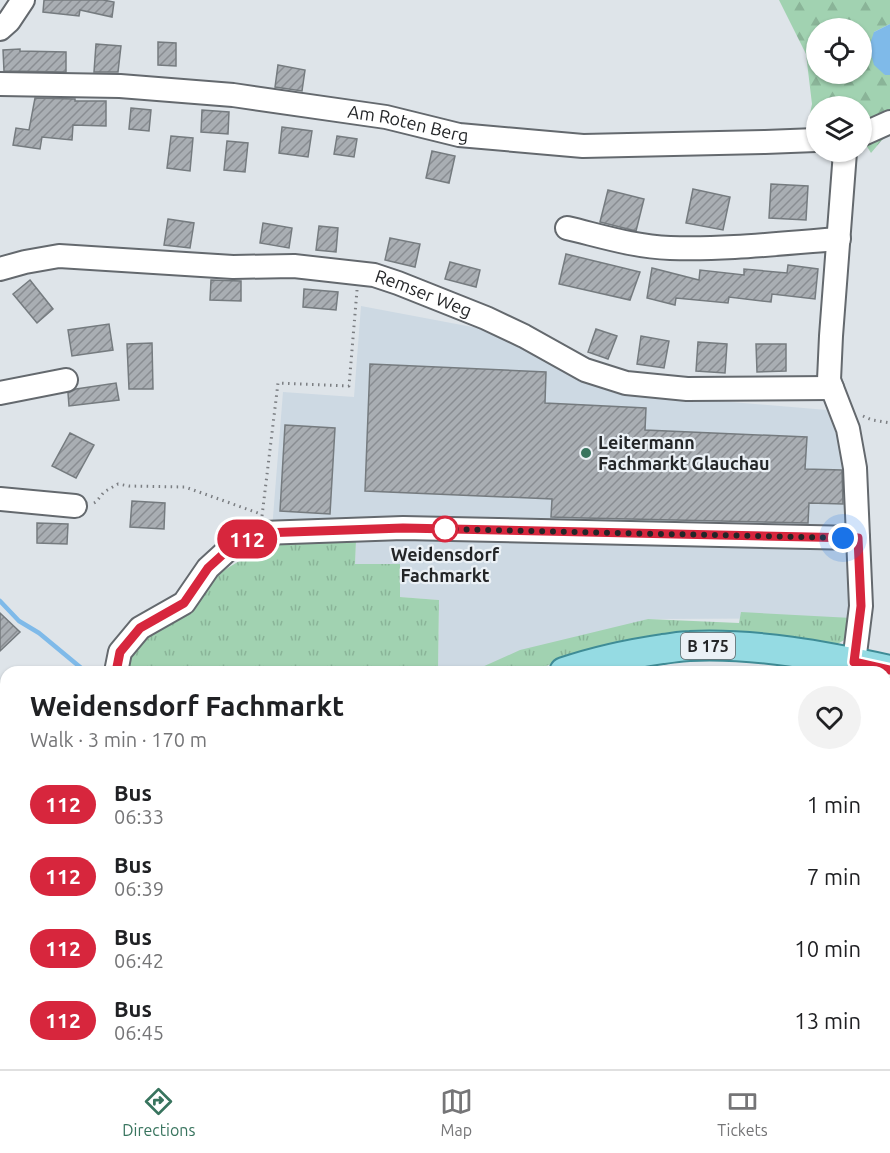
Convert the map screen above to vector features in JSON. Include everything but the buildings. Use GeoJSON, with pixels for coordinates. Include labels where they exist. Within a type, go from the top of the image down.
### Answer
{"type":"FeatureCollection","features":[{"type":"Feature","properties":{"kind":"main road","name":"B 175"},"geometry":{"type":"LineString","coordinates":[[586,666],[630,654],[688,646],[744,646],[872,666]]}},
{"type":"Feature","properties":{"kind":"street"},"geometry":{"type":"LineString","coordinates":[[0,30],[9,21],[18,3]]}},
{"type":"Feature","properties":{"kind":"street","name":"Am Roten Berg"},"geometry":{"type":"LineString","coordinates":[[0,84],[120,86],[233,95],[386,117],[459,135],[583,146],[806,140]]}},
{"type":"Feature","properties":{"kind":"street"},"geometry":{"type":"LineString","coordinates":[[872,130],[890,122]]}},
{"type":"Feature","properties":{"kind":"street"},"geometry":{"type":"LineString","coordinates":[[843,162],[829,380],[848,429],[855,468],[861,606],[854,662]]}},
{"type":"Feature","properties":{"kind":"street"},"geometry":{"type":"LineString","coordinates":[[567,228],[622,242],[668,248],[710,248],[839,239]]}},
{"type":"Feature","properties":{"kind":"street","name":"Remser Weg"},"geometry":{"type":"LineString","coordinates":[[0,269],[59,256],[233,267],[294,266],[374,275],[486,318],[585,370],[626,383],[687,389],[832,388]]}},
{"type":"Feature","properties":{"kind":"street"},"geometry":{"type":"LineString","coordinates":[[0,393],[66,380]]}},
{"type":"Feature","properties":{"kind":"street"},"geometry":{"type":"LineString","coordinates":[[0,499],[75,506]]}},
{"type":"Feature","properties":{"kind":"street"},"geometry":{"type":"LineString","coordinates":[[117,666],[120,652],[140,628],[184,603],[208,568],[231,547],[254,535],[262,524],[858,538]]}},
{"type":"Feature","properties":{"kind":"path"},"geometry":{"type":"LineString","coordinates":[[75,506],[96,502],[104,492],[118,484],[185,487],[262,524],[278,383],[349,386],[358,273]]}},
{"type":"Feature","properties":{"kind":"shaded area"},"geometry":{"type":"Polygon","coordinates":[[[361,306],[499,332],[612,392],[827,410],[849,469],[852,618],[648,619],[503,666],[438,666],[439,600],[399,597],[355,564],[356,541],[271,542],[283,392],[354,397],[361,306]]]}},
{"type":"Feature","properties":{"kind":"green space"},"geometry":{"type":"Polygon","coordinates":[[[779,0],[890,0],[890,24],[874,32],[885,75],[890,75],[890,135],[882,140],[872,152],[872,96],[811,96],[810,84],[872,84],[872,18],[806,18],[806,54],[779,0]]]}},
{"type":"Feature","properties":{"kind":"green space"},"geometry":{"type":"Polygon","coordinates":[[[356,541],[355,564],[400,564],[400,597],[439,600],[438,666],[125,666],[138,637],[226,569],[271,542],[356,541]]]}},
{"type":"Feature","properties":{"kind":"green space"},"geometry":{"type":"Polygon","coordinates":[[[741,612],[852,618],[851,636],[834,646],[600,649],[546,666],[484,666],[520,650],[648,619],[739,623],[741,612]]]}},
{"type":"Feature","properties":{"kind":"water"},"geometry":{"type":"Polygon","coordinates":[[[890,24],[890,75],[885,75],[874,65],[872,38],[874,32],[890,24]]]}},
{"type":"Feature","properties":{"kind":"waterway"},"geometry":{"type":"LineString","coordinates":[[0,601],[19,621],[39,633],[79,666]]}},
{"type":"Feature","properties":{"kind":"bus line","name":"112"},"geometry":{"type":"LineString","coordinates":[[117,666],[120,652],[140,628],[184,603],[208,568],[231,547],[254,535],[403,528],[858,538],[861,606],[854,662],[872,666]]}},
{"type":"Feature","properties":{"kind":"place","name":"Leitermann Fachmarkt Glauchau"},"geometry":{"type":"Point","coordinates":[586,453]}},
{"type":"Feature","properties":{"kind":"place","name":"Weidensdorf Fachmarkt"},"geometry":{"type":"Point","coordinates":[445,529]}},
{"type":"Feature","properties":{"kind":"route"},"geometry":{"type":"LineString","coordinates":[[445,529],[843,538]]}}]}
